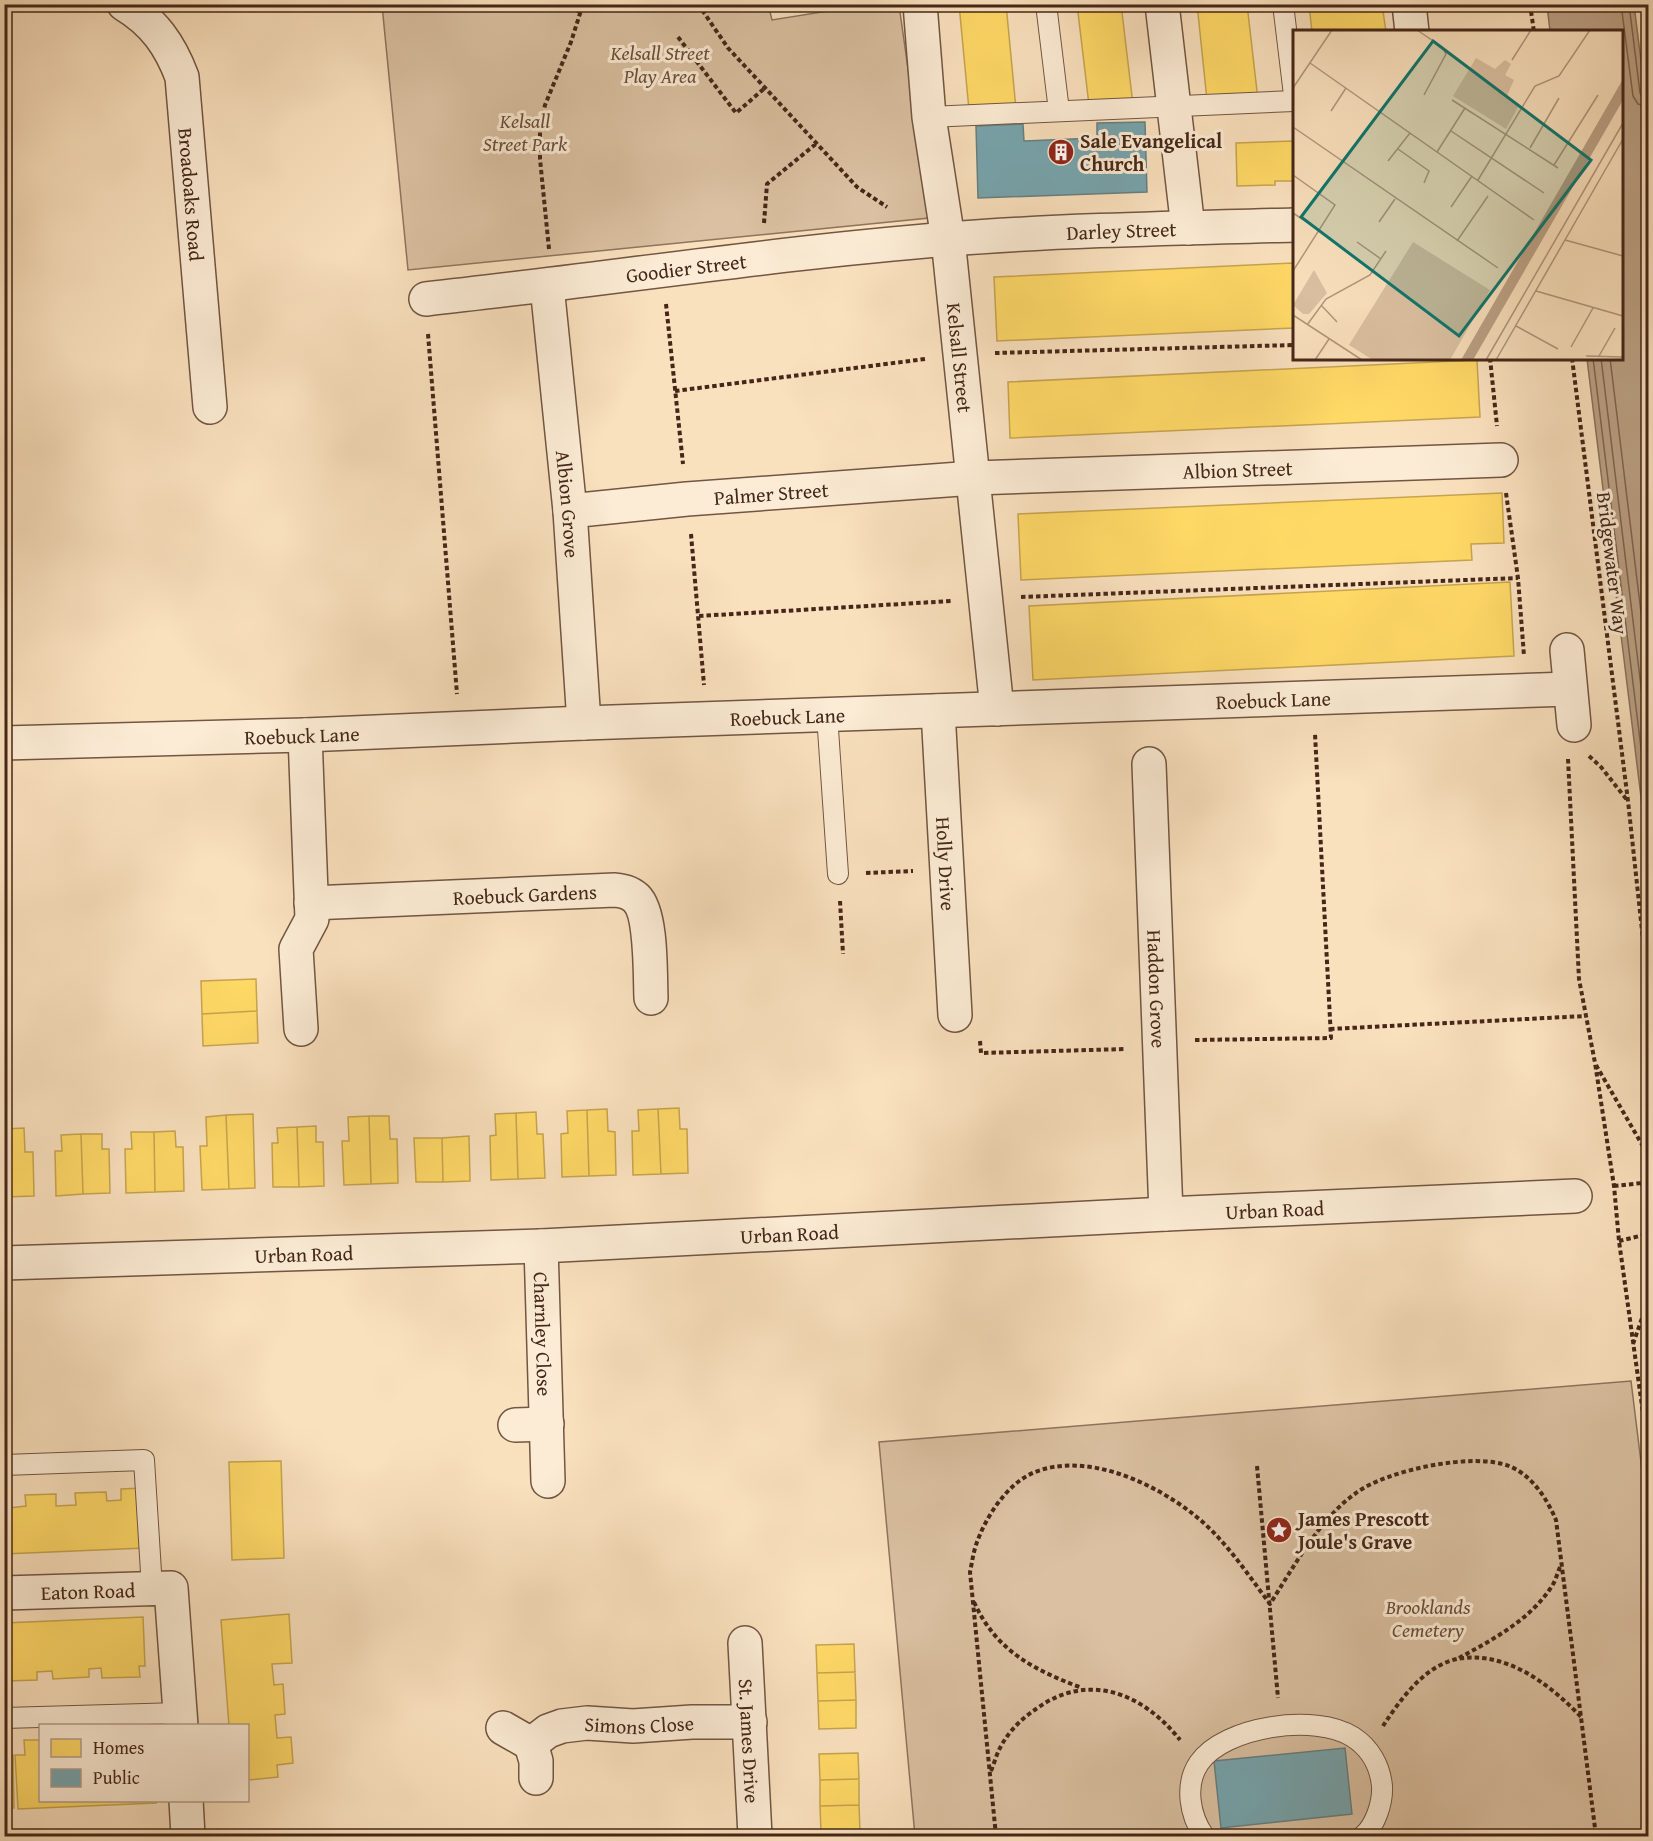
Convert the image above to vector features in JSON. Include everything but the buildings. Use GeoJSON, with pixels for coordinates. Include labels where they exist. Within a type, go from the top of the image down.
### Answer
{"type":"FeatureCollection","features":[{"type":"Feature","properties":{"kind":"street","name":"Broadoaks Road"},"geometry":{"type":"LineString","coordinates":[[124,4],[150,22],[164,38],[175,57],[182,77],[210,407]]}},
{"type":"Feature","properties":{"kind":"street","name":"Kelsall Street"},"geometry":{"type":"LineString","coordinates":[[920,4],[929,117],[948,239],[997,709]]}},
{"type":"Feature","properties":{"kind":"street"},"geometry":{"type":"LineString","coordinates":[[1162,4],[1188,228]]}},
{"type":"Feature","properties":{"kind":"street"},"geometry":{"type":"LineString","coordinates":[[1409,4],[1412,30]]}},
{"type":"Feature","properties":{"kind":"street","name":"Darley Street"},"geometry":{"type":"LineString","coordinates":[[948,239],[1293,225]]}},
{"type":"Feature","properties":{"kind":"street","name":"Goodier Street"},"geometry":{"type":"LineString","coordinates":[[426,299],[948,239]]}},
{"type":"Feature","properties":{"kind":"street","name":"Albion Grove"},"geometry":{"type":"LineString","coordinates":[[547,286],[570,511],[584,723]]}},
{"type":"Feature","properties":{"kind":"street","name":"Albion Street"},"geometry":{"type":"LineString","coordinates":[[974,478],[1501,460]]}},
{"type":"Feature","properties":{"kind":"street","name":"Palmer Street"},"geometry":{"type":"LineString","coordinates":[[570,511],[687,499],[974,478]]}},
{"type":"Feature","properties":{"kind":"street"},"geometry":{"type":"LineString","coordinates":[[1567,650],[1570,733]]}},
{"type":"Feature","properties":{"kind":"street","name":"Roebuck Lane"},"geometry":{"type":"LineString","coordinates":[[4,743],[305,735],[584,723],[1570,689]]}},
{"type":"Feature","properties":{"kind":"street","name":"Holly Drive"},"geometry":{"type":"LineString","coordinates":[[938,711],[947,870],[967,1022]]}},
{"type":"Feature","properties":{"kind":"street"},"geometry":{"type":"LineString","coordinates":[[301,1029],[296,949],[312,919],[305,735]]}},
{"type":"Feature","properties":{"kind":"street","name":"Haddon Grove"},"geometry":{"type":"LineString","coordinates":[[1149,764],[1167,1214]]}},
{"type":"Feature","properties":{"kind":"street","name":"Roebuck Gardens"},"geometry":{"type":"LineString","coordinates":[[311,903],[615,890],[627,892],[637,900],[646,920],[651,998]]}},
{"type":"Feature","properties":{"kind":"street","name":"Urban Road"},"geometry":{"type":"LineString","coordinates":[[4,1263],[541,1246],[1575,1196]]}},
{"type":"Feature","properties":{"kind":"street","name":"Charnley Close"},"geometry":{"type":"LineString","coordinates":[[541,1246],[531,1424],[548,1481]]}},
{"type":"Feature","properties":{"kind":"street"},"geometry":{"type":"LineString","coordinates":[[162,1588],[181,1719]]}},
{"type":"Feature","properties":{"kind":"street","name":"Eaton Road"},"geometry":{"type":"LineString","coordinates":[[4,1593],[162,1588]]}},
{"type":"Feature","properties":{"kind":"street","name":"St. James Drive"},"geometry":{"type":"LineString","coordinates":[[745,1643],[756,1836]]}},
{"type":"Feature","properties":{"kind":"street","name":"Simons Close"},"geometry":{"type":"LineString","coordinates":[[531,1744],[548,1731],[562,1726],[750,1722]]}},
{"type":"Feature","properties":{"kind":"street"},"geometry":{"type":"LineString","coordinates":[[503,1728],[531,1744],[536,1761],[536,1778]]}},
{"type":"Feature","properties":{"kind":"street"},"geometry":{"type":"LineString","coordinates":[[186,1802],[188,1836]]}},
{"type":"Feature","properties":{"kind":"lane"},"geometry":{"type":"LineString","coordinates":[[1046,4],[1059,111]]}},
{"type":"Feature","properties":{"kind":"lane"},"geometry":{"type":"LineString","coordinates":[[1283,4],[1293,87]]}},
{"type":"Feature","properties":{"kind":"lane"},"geometry":{"type":"LineString","coordinates":[[929,117],[1293,100]]}},
{"type":"Feature","properties":{"kind":"lane"},"geometry":{"type":"LineString","coordinates":[[827,715],[838,874]]}},
{"type":"Feature","properties":{"kind":"lane"},"geometry":{"type":"LineString","coordinates":[[4,1465],[144,1460],[162,1588]]}},
{"type":"Feature","properties":{"kind":"lane"},"geometry":{"type":"LineString","coordinates":[[4,1718],[181,1719]]}},
{"type":"Feature","properties":{"kind":"lane"},"geometry":{"type":"LineString","coordinates":[[1204,1836],[1196,1825],[1190,1804],[1191,1784],[1198,1763],[1215,1748],[1235,1737],[1257,1730],[1305,1725],[1327,1728],[1351,1736],[1368,1749],[1378,1767],[1382,1789],[1378,1813],[1368,1832],[1363,1836]]}},
{"type":"Feature","properties":{"kind":"path"},"geometry":{"type":"LineString","coordinates":[[564,4],[580,12]]}},
{"type":"Feature","properties":{"kind":"path"},"geometry":{"type":"LineString","coordinates":[[547,286],[549,251],[540,159],[540,127],[545,105],[567,52],[583,4]]}},
{"type":"Feature","properties":{"kind":"path"},"geometry":{"type":"LineString","coordinates":[[698,4],[728,48],[856,186],[888,208]]}},
{"type":"Feature","properties":{"kind":"path"},"geometry":{"type":"LineString","coordinates":[[1530,4],[1534,30]]}},
{"type":"Feature","properties":{"kind":"path"},"geometry":{"type":"LineString","coordinates":[[678,37],[736,113],[766,87]]}},
{"type":"Feature","properties":{"kind":"path"},"geometry":{"type":"LineString","coordinates":[[761,259],[767,184],[817,142]]}},
{"type":"Feature","properties":{"kind":"path"},"geometry":{"type":"LineString","coordinates":[[426,299],[460,728]]}},
{"type":"Feature","properties":{"kind":"path"},"geometry":{"type":"LineString","coordinates":[[1490,360],[1501,460],[1518,578],[1527,690]]}},
{"type":"Feature","properties":{"kind":"path","name":"Bridgewater Way"},"geometry":{"type":"LineString","coordinates":[[1572,360],[1628,801],[1648,986]]}},
{"type":"Feature","properties":{"kind":"path"},"geometry":{"type":"LineString","coordinates":[[699,616],[986,598],[1518,578]]}},
{"type":"Feature","properties":{"kind":"path"},"geometry":{"type":"LineString","coordinates":[[967,1022],[981,1053],[1125,1049],[1160,1041],[1331,1038],[1313,697]]}},
{"type":"Feature","properties":{"kind":"path"},"geometry":{"type":"LineString","coordinates":[[1570,733],[1628,801]]}},
{"type":"Feature","properties":{"kind":"path"},"geometry":{"type":"LineString","coordinates":[[1570,733],[1579,979],[1614,1186],[1619,1241],[1648,1449]]}},
{"type":"Feature","properties":{"kind":"path"},"geometry":{"type":"LineString","coordinates":[[843,954],[838,874],[947,870]]}},
{"type":"Feature","properties":{"kind":"path"},"geometry":{"type":"LineString","coordinates":[[1330,1029],[1587,1016]]}},
{"type":"Feature","properties":{"kind":"path"},"geometry":{"type":"LineString","coordinates":[[1595,1063],[1648,1155]]}},
{"type":"Feature","properties":{"kind":"path"},"geometry":{"type":"LineString","coordinates":[[1648,1169],[1642,1184],[1648,1207]]}},
{"type":"Feature","properties":{"kind":"path"},"geometry":{"type":"LineString","coordinates":[[1619,1241],[1648,1234]]}},
{"type":"Feature","properties":{"kind":"path"},"geometry":{"type":"LineString","coordinates":[[1633,1344],[1648,1301]]}},
{"type":"Feature","properties":{"kind":"path"},"geometry":{"type":"LineString","coordinates":[[1270,1604],[1315,1536],[1334,1512],[1355,1493],[1377,1481],[1401,1473],[1473,1461],[1494,1462],[1510,1467],[1526,1476],[1549,1504],[1556,1520],[1596,1836]]}},
{"type":"Feature","properties":{"kind":"path"},"geometry":{"type":"LineString","coordinates":[[996,1836],[970,1572],[976,1545],[1000,1501],[1016,1484],[1035,1472],[1078,1466],[1103,1469],[1130,1477],[1160,1490],[1194,1514],[1214,1533],[1270,1604]]}},
{"type":"Feature","properties":{"kind":"path"},"geometry":{"type":"LineString","coordinates":[[1257,1466],[1281,1726]]}},
{"type":"Feature","properties":{"kind":"path"},"geometry":{"type":"LineString","coordinates":[[1368,1749],[1400,1702],[1418,1681],[1437,1668],[1493,1640],[1515,1625],[1551,1588],[1561,1565]]}},
{"type":"Feature","properties":{"kind":"path"},"geometry":{"type":"LineString","coordinates":[[972,1599],[982,1621],[994,1637],[1014,1653],[1059,1680],[1084,1689],[1104,1690],[1123,1695],[1141,1704],[1173,1731],[1198,1763]]}},
{"type":"Feature","properties":{"kind":"path"},"geometry":{"type":"LineString","coordinates":[[1456,1659],[1483,1658],[1506,1664],[1528,1674],[1564,1700],[1582,1718]]}},
{"type":"Feature","properties":{"kind":"path"},"geometry":{"type":"LineString","coordinates":[[990,1775],[1000,1748],[1010,1732],[1024,1717],[1061,1695],[1084,1689]]}},
{"type":"Feature","properties":{"kind":"green space","name":"Kelsall Street Park"},"geometry":{"type":"Polygon","coordinates":[[[768,4],[772,20],[866,5],[899,5],[929,218],[408,270],[382,5],[768,4]]]}},
{"type":"Feature","properties":{"kind":"green space","name":"Brooklands Cemetery"},"geometry":{"type":"Polygon","coordinates":[[[1631,1381],[1648,1519],[1648,1836],[915,1836],[879,1442],[1631,1381]]]}},
{"type":"Feature","properties":{"kind":"water"},"geometry":{"type":"Polygon","coordinates":[[[1547,5],[1634,5],[1648,116],[1648,854],[1587,360],[1623,360],[1623,30],[1550,30],[1547,5]]]}},
{"type":"Feature","properties":{"kind":"place","name":"Sale Evangelical Church"},"geometry":{"type":"Point","coordinates":[1061,152]}},
{"type":"Feature","properties":{"kind":"place","name":"James Prescott Joule's Grave"},"geometry":{"type":"Point","coordinates":[1279,1530]}},
{"type":"Feature","properties":{"kind":"park label","name":"Kelsall Street Play Area"},"geometry":{"type":"Point","coordinates":[660,64]}}]}
